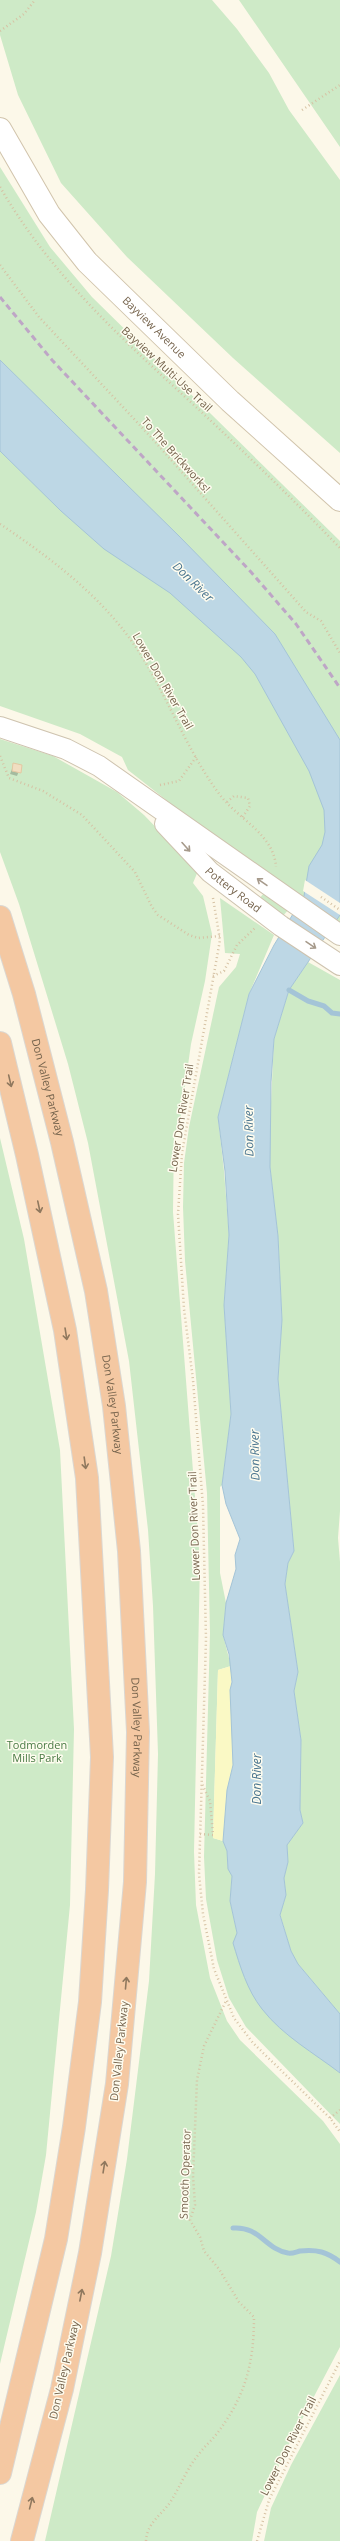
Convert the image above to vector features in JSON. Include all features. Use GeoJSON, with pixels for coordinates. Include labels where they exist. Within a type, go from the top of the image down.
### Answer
{"type":"FeatureCollection","features":[{"type":"Feature","properties":{"kind":"highway","name":"Don Valley Parkway"},"geometry":{"type":"LineString","coordinates":[[0,917],[24,994],[60,1135],[96,1291],[114,1406],[129,1551],[138,1732],[135,1882],[117,2084],[90,2253],[63,2382],[22,2541]]}},
{"type":"Feature","properties":{"kind":"highway"},"geometry":{"type":"LineString","coordinates":[[0,1043],[27,1155],[65,1330],[86,1470],[95,1592],[102,1757],[97,1890],[90,2002],[74,2128],[56,2239],[0,2473]]}},
{"type":"Feature","properties":{"kind":"main road","name":"Bayview Avenue"},"geometry":{"type":"LineString","coordinates":[[0,129],[49,214],[86,262],[230,401],[340,500]]}},
{"type":"Feature","properties":{"kind":"street","name":"Pottery Road"},"geometry":{"type":"LineString","coordinates":[[0,727],[66,749],[149,791],[294,904],[340,935]]}},
{"type":"Feature","properties":{"kind":"street","name":"Pottery Road"},"geometry":{"type":"LineString","coordinates":[[149,791],[210,872],[281,926],[340,965]]}},
{"type":"Feature","properties":{"kind":"path"},"geometry":{"type":"LineString","coordinates":[[0,31],[24,14],[35,0]]}},
{"type":"Feature","properties":{"kind":"path"},"geometry":{"type":"LineString","coordinates":[[302,110],[340,85]]}},
{"type":"Feature","properties":{"kind":"path","name":"Bayview Multi-Use Trail"},"geometry":{"type":"LineString","coordinates":[[0,187],[19,218],[50,261],[87,304],[298,504],[340,548]]}},
{"type":"Feature","properties":{"kind":"path","name":"To The Brickworks!"},"geometry":{"type":"LineString","coordinates":[[0,265],[39,317],[87,371],[149,435],[306,612],[321,621],[340,653]]}},
{"type":"Feature","properties":{"kind":"path","name":"Lower Don River Trail"},"geometry":{"type":"LineString","coordinates":[[0,524],[43,553],[109,611],[146,664],[196,757],[226,802],[267,841],[274,855],[276,869]]}},
{"type":"Feature","properties":{"kind":"path"},"geometry":{"type":"LineString","coordinates":[[0,756],[10,778],[43,791],[72,807],[90,823],[135,872],[152,907],[158,915],[189,935],[198,938],[220,936]]}},
{"type":"Feature","properties":{"kind":"path"},"geometry":{"type":"LineString","coordinates":[[149,791],[179,782],[196,757]]}},
{"type":"Feature","properties":{"kind":"path"},"geometry":{"type":"LineString","coordinates":[[226,802],[234,796],[248,798],[250,806],[242,818]]}},
{"type":"Feature","properties":{"kind":"path","name":"Lower Don River Trail"},"geometry":{"type":"LineString","coordinates":[[210,891],[220,936],[182,1153],[178,1214],[184,1309],[193,1380],[203,1506],[206,1639],[199,1874],[203,1914],[214,1969],[234,2018],[253,2043],[330,2118],[340,2132]]}},
{"type":"Feature","properties":{"kind":"path"},"geometry":{"type":"LineString","coordinates":[[213,976],[224,971],[237,945],[260,926]]}},
{"type":"Feature","properties":{"kind":"path"},"geometry":{"type":"LineString","coordinates":[[200,1834],[213,1835],[210,1801],[201,1784]]}},
{"type":"Feature","properties":{"kind":"path","name":"Smooth Operator"},"geometry":{"type":"LineString","coordinates":[[146,2541],[146,2533],[154,2519],[170,2502],[183,2477],[199,2454],[215,2435],[234,2405],[248,2377],[254,2349],[254,2317],[239,2302],[219,2269],[204,2251],[200,2236],[190,2220],[195,2205],[193,2176],[197,2080],[204,2046],[226,2001]]}},
{"type":"Feature","properties":{"kind":"path"},"geometry":{"type":"LineString","coordinates":[[330,2118],[340,2110]]}},
{"type":"Feature","properties":{"kind":"path","name":"Lower Don River Trail"},"geometry":{"type":"LineString","coordinates":[[257,2541],[269,2500],[340,2361]]}},
{"type":"Feature","properties":{"kind":"green space"},"geometry":{"type":"Polygon","coordinates":[[[0,0],[212,0],[237,29],[269,73],[289,110],[340,180],[340,453],[233,358],[127,257],[61,183],[18,95],[0,35],[0,0]]]}},
{"type":"Feature","properties":{"kind":"green space"},"geometry":{"type":"Polygon","coordinates":[[[239,0],[340,0],[340,147],[239,0]]]}},
{"type":"Feature","properties":{"kind":"green space"},"geometry":{"type":"Polygon","coordinates":[[[0,167],[50,247],[92,297],[340,541],[340,925],[258,872],[128,770],[122,757],[80,734],[0,706],[0,167]]]}},
{"type":"Feature","properties":{"kind":"green space"},"geometry":{"type":"Polygon","coordinates":[[[0,739],[53,756],[117,792],[144,815],[198,871],[193,883],[203,896],[212,934],[205,981],[191,1044],[180,1122],[174,1135],[173,1212],[200,1562],[194,1852],[196,1905],[210,1978],[227,2021],[240,2040],[323,2121],[340,2144],[340,2347],[288,2446],[257,2512],[252,2541],[45,2541],[111,2256],[127,2159],[149,1981],[155,1874],[158,1754],[153,1606],[148,1530],[129,1361],[88,1143],[68,1064],[19,904],[0,852],[0,739]]]}},
{"type":"Feature","properties":{"kind":"green space"},"geometry":{"type":"Polygon","coordinates":[[[264,893],[289,909],[282,917],[258,900],[264,893]]]}},
{"type":"Feature","properties":{"kind":"green space"},"geometry":{"type":"Polygon","coordinates":[[[220,898],[274,935],[249,994],[218,1117],[229,1235],[224,1305],[231,1414],[222,1485],[220,1487],[220,1573],[226,1603],[223,1635],[231,1666],[218,1670],[213,1838],[223,1841],[227,1851],[228,1868],[232,1876],[230,1901],[237,1933],[332,2066],[340,2073],[340,2124],[246,2027],[229,1998],[217,1960],[206,1899],[204,1857],[210,1633],[207,1493],[185,1261],[183,1207],[184,1163],[189,1127],[219,987],[236,967],[240,954],[225,953],[220,898]]]}},
{"type":"Feature","properties":{"kind":"green space"},"geometry":{"type":"Polygon","coordinates":[[[308,962],[340,980],[340,1511],[338,1538],[340,1562],[340,2014],[298,1964],[291,1951],[280,1914],[286,1895],[284,1878],[288,1862],[287,1845],[303,1823],[300,1810],[301,1740],[294,1691],[298,1672],[285,1584],[288,1563],[294,1551],[278,1379],[282,1319],[278,1236],[270,1167],[270,1123],[274,1039],[289,990],[308,962]]]}},
{"type":"Feature","properties":{"kind":"green space","name":"Todmorden Mills Park"},"geometry":{"type":"Polygon","coordinates":[[[0,1138],[24,1239],[60,1450],[74,1729],[70,1905],[46,2155],[36,2212],[0,2364],[0,1138]]]}},
{"type":"Feature","properties":{"kind":"green space"},"geometry":{"type":"Polygon","coordinates":[[[340,2375],[340,2541],[264,2541],[271,2508],[291,2465],[340,2375]]]}},
{"type":"Feature","properties":{"kind":"sand"},"geometry":{"type":"Polygon","coordinates":[[[231,1666],[233,1765],[227,1790],[223,1841],[213,1838],[218,1670],[231,1666]]]}},
{"type":"Feature","properties":{"kind":"water","name":"Don River"},"geometry":{"type":"Polygon","coordinates":[[[0,360],[179,536],[275,634],[340,740],[340,915],[289,990],[274,1039],[271,1082],[270,1167],[278,1236],[282,1320],[278,1379],[294,1551],[288,1563],[285,1584],[298,1672],[294,1691],[301,1740],[300,1810],[303,1823],[287,1845],[288,1862],[284,1878],[286,1895],[280,1915],[291,1951],[298,1964],[340,2014],[340,2073],[279,2028],[262,2009],[252,1994],[241,1969],[233,1943],[237,1933],[230,1901],[232,1876],[228,1869],[227,1851],[223,1841],[227,1790],[233,1765],[230,1690],[232,1682],[229,1654],[223,1635],[226,1603],[236,1569],[235,1555],[240,1539],[226,1504],[222,1485],[231,1414],[224,1305],[229,1235],[225,1171],[218,1117],[249,994],[274,945],[304,896],[309,866],[322,845],[325,832],[324,810],[309,771],[255,674],[241,657],[170,593],[104,549],[61,511],[0,451],[0,360]]]}},
{"type":"Feature","properties":{"kind":"pier"},"geometry":{"type":"Polygon","coordinates":[[[305,880],[340,903],[340,915],[303,891],[305,880]]]}},
{"type":"Feature","properties":{"kind":"building"},"geometry":{"type":"Polygon","coordinates":[[[13,763],[22,765],[21,773],[12,771],[13,763]]]}},
{"type":"Feature","properties":{"kind":"waterway"},"geometry":{"type":"LineString","coordinates":[[289,990],[308,1001],[324,1006],[332,1013],[340,1014]]}},
{"type":"Feature","properties":{"kind":"waterway"},"geometry":{"type":"LineString","coordinates":[[233,2228],[250,2230],[280,2251],[289,2253],[306,2250],[317,2251],[331,2256],[340,2262]]}},
{"type":"Feature","properties":{"kind":"railway"},"geometry":{"type":"LineString","coordinates":[[0,297],[52,360],[251,572],[296,624],[340,688]]}}]}
